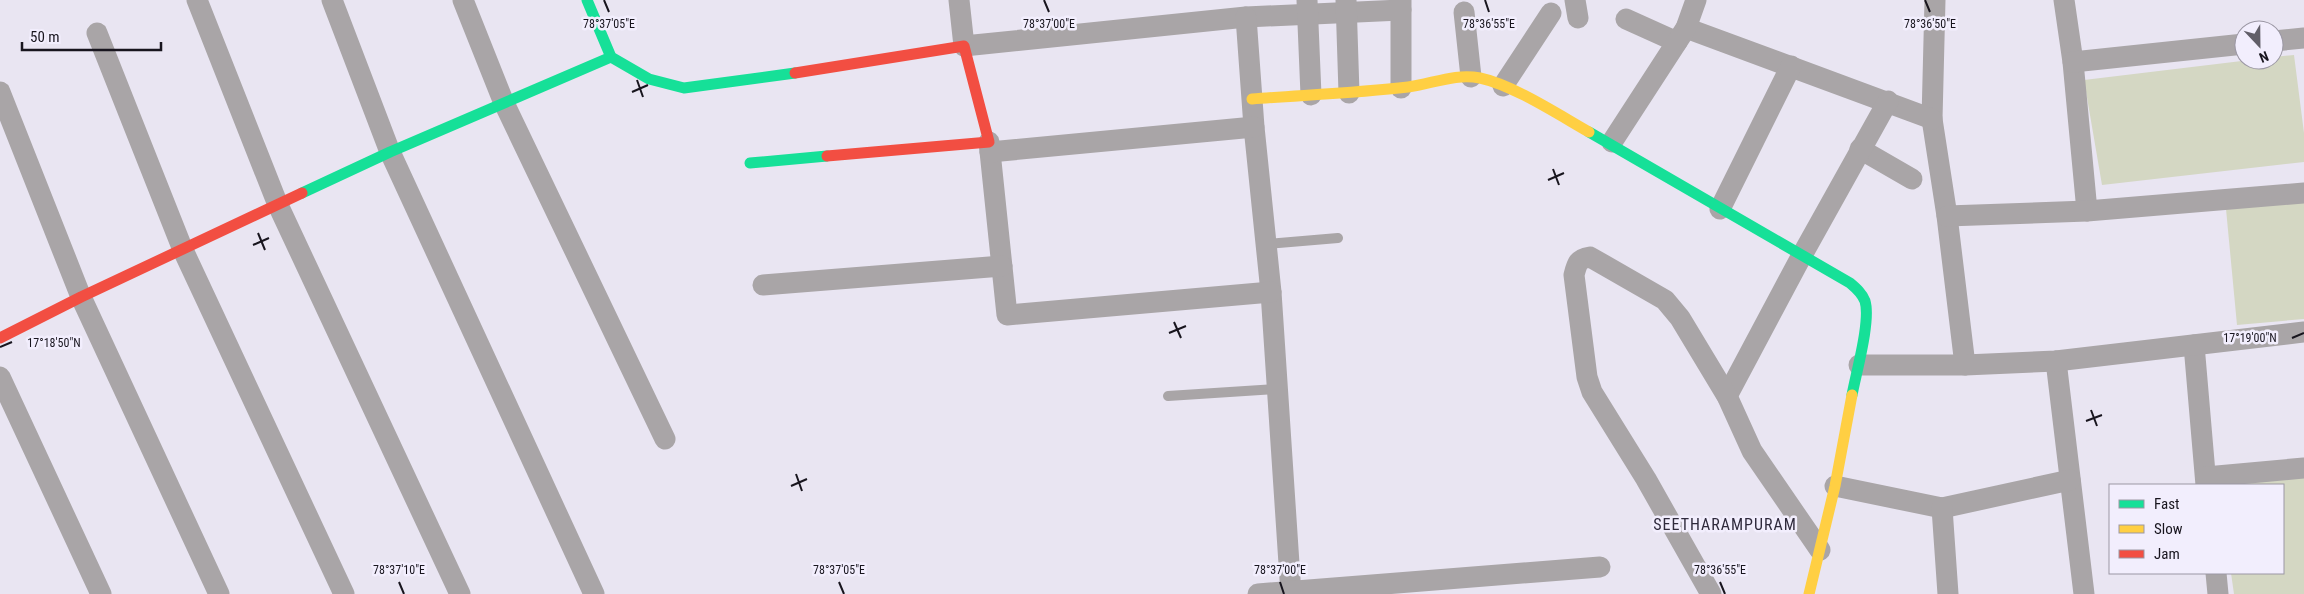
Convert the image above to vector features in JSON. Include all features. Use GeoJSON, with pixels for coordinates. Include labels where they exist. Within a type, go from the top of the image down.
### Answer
{"type":"FeatureCollection","features":[{"type":"Feature","properties":{"kind":"street"},"geometry":{"type":"LineString","coordinates":[[197,0],[278,205],[460,594]]}},
{"type":"Feature","properties":{"kind":"street"},"geometry":{"type":"LineString","coordinates":[[332,0],[390,152],[594,594]]}},
{"type":"Feature","properties":{"kind":"street"},"geometry":{"type":"LineString","coordinates":[[463,0],[504,103],[665,439]]}},
{"type":"Feature","properties":{"kind":"street"},"geometry":{"type":"LineString","coordinates":[[588,0],[611,57],[649,79],[684,88],[752,80],[964,46],[1258,11],[1307,7],[1401,5],[1401,88]]}},
{"type":"Feature","properties":{"kind":"street"},"geometry":{"type":"LineString","coordinates":[[960,0],[964,46],[990,147],[1007,315],[1271,292]]}},
{"type":"Feature","properties":{"kind":"street"},"geometry":{"type":"LineString","coordinates":[[1612,142],[1681,35],[1696,0]]}},
{"type":"Feature","properties":{"kind":"street"},"geometry":{"type":"LineString","coordinates":[[1935,0],[1932,119],[1947,216],[1965,365]]}},
{"type":"Feature","properties":{"kind":"street"},"geometry":{"type":"LineString","coordinates":[[2064,0],[2073,62],[2087,211]]}},
{"type":"Feature","properties":{"kind":"street"},"geometry":{"type":"LineString","coordinates":[[1347,6],[1349,93]]}},
{"type":"Feature","properties":{"kind":"street"},"geometry":{"type":"LineString","coordinates":[[1307,7],[1311,95]]}},
{"type":"Feature","properties":{"kind":"street"},"geometry":{"type":"LineString","coordinates":[[1258,11],[1252,99],[1271,292],[1290,593]]}},
{"type":"Feature","properties":{"kind":"street"},"geometry":{"type":"LineString","coordinates":[[1464,12],[1471,76]]}},
{"type":"Feature","properties":{"kind":"street"},"geometry":{"type":"LineString","coordinates":[[1503,86],[1552,13]]}},
{"type":"Feature","properties":{"kind":"street"},"geometry":{"type":"LineString","coordinates":[[1626,19],[1791,66],[1932,119]]}},
{"type":"Feature","properties":{"kind":"street"},"geometry":{"type":"LineString","coordinates":[[97,32],[182,250],[344,594]]}},
{"type":"Feature","properties":{"kind":"street"},"geometry":{"type":"LineString","coordinates":[[2284,40],[2304,38]]}},
{"type":"Feature","properties":{"kind":"street"},"geometry":{"type":"LineString","coordinates":[[2073,62],[2234,45]]}},
{"type":"Feature","properties":{"kind":"street"},"geometry":{"type":"LineString","coordinates":[[0,338],[81,297],[390,152],[611,57]]}},
{"type":"Feature","properties":{"kind":"street"},"geometry":{"type":"LineString","coordinates":[[1720,209],[1791,66]]}},
{"type":"Feature","properties":{"kind":"street"},"geometry":{"type":"LineString","coordinates":[[1252,99],[1401,88],[1424,85],[1444,79],[1471,76],[1503,86],[1612,142],[1720,209],[1801,257],[1850,283],[1862,292],[1868,302],[1859,366],[1835,486],[1809,594]]}},
{"type":"Feature","properties":{"kind":"street"},"geometry":{"type":"LineString","coordinates":[[0,92],[81,297],[219,594]]}},
{"type":"Feature","properties":{"kind":"street"},"geometry":{"type":"LineString","coordinates":[[1727,396],[1801,257],[1888,101]]}},
{"type":"Feature","properties":{"kind":"street"},"geometry":{"type":"LineString","coordinates":[[750,163],[1254,127]]}},
{"type":"Feature","properties":{"kind":"street"},"geometry":{"type":"LineString","coordinates":[[1860,149],[1912,179]]}},
{"type":"Feature","properties":{"kind":"street"},"geometry":{"type":"LineString","coordinates":[[1947,216],[2087,211],[2304,193]]}},
{"type":"Feature","properties":{"kind":"street"},"geometry":{"type":"LineString","coordinates":[[1711,594],[1646,479],[1592,392],[1587,377],[1574,275],[1577,262],[1581,258],[1590,257],[1665,300],[1684,324],[1727,396],[1752,451],[1820,550]]}},
{"type":"Feature","properties":{"kind":"street"},"geometry":{"type":"LineString","coordinates":[[763,284],[1002,266]]}},
{"type":"Feature","properties":{"kind":"street"},"geometry":{"type":"LineString","coordinates":[[1859,366],[1965,365],[2056,361],[2304,332]]}},
{"type":"Feature","properties":{"kind":"street"},"geometry":{"type":"LineString","coordinates":[[2194,345],[2206,481],[2304,468]]}},
{"type":"Feature","properties":{"kind":"street"},"geometry":{"type":"LineString","coordinates":[[2056,361],[2084,594]]}},
{"type":"Feature","properties":{"kind":"street"},"geometry":{"type":"LineString","coordinates":[[0,377],[101,594]]}},
{"type":"Feature","properties":{"kind":"street"},"geometry":{"type":"LineString","coordinates":[[1835,486],[1942,508],[2070,480]]}},
{"type":"Feature","properties":{"kind":"street"},"geometry":{"type":"LineString","coordinates":[[1942,508],[1948,594]]}},
{"type":"Feature","properties":{"kind":"street"},"geometry":{"type":"LineString","coordinates":[[1258,594],[1290,593],[1600,567]]}},
{"type":"Feature","properties":{"kind":"street"},"geometry":{"type":"LineString","coordinates":[[2216,574],[2218,594]]}},
{"type":"Feature","properties":{"kind":"lane"},"geometry":{"type":"LineString","coordinates":[[1266,244],[1338,238]]}},
{"type":"Feature","properties":{"kind":"lane"},"geometry":{"type":"LineString","coordinates":[[1168,396],[1277,389]]}},
{"type":"Feature","properties":{"kind":"green space"},"geometry":{"type":"Polygon","coordinates":[[[2294,55],[2304,133],[2304,162],[2102,185],[2084,80],[2234,62],[2234,70],[2284,70],[2284,56],[2294,55]]]}},
{"type":"Feature","properties":{"kind":"green space"},"geometry":{"type":"Polygon","coordinates":[[[2304,201],[2304,319],[2237,325],[2226,209],[2304,201]]]}},
{"type":"Feature","properties":{"kind":"green space"},"geometry":{"type":"Polygon","coordinates":[[[2304,467],[2304,594],[2234,594],[2231,574],[2284,574],[2284,484],[2227,484],[2304,467]]]}},
{"type":"Feature","properties":{"kind":"traffic: fast"},"geometry":{"type":"LineString","coordinates":[[587,0],[611,57],[649,79],[684,88],[795,73]]}},
{"type":"Feature","properties":{"kind":"traffic: fast"},"geometry":{"type":"LineString","coordinates":[[302,193],[390,152],[611,57]]}},
{"type":"Feature","properties":{"kind":"traffic: fast"},"geometry":{"type":"LineString","coordinates":[[1589,132],[1850,283],[1857,289],[1865,301],[1866,321],[1852,395]]}},
{"type":"Feature","properties":{"kind":"traffic: fast"},"geometry":{"type":"LineString","coordinates":[[750,163],[827,156]]}},
{"type":"Feature","properties":{"kind":"traffic: slow"},"geometry":{"type":"LineString","coordinates":[[1252,99],[1388,89],[1417,86],[1453,78],[1471,77],[1507,87],[1589,132]]}},
{"type":"Feature","properties":{"kind":"traffic: slow"},"geometry":{"type":"LineString","coordinates":[[1809,594],[1835,486],[1852,395]]}},
{"type":"Feature","properties":{"kind":"traffic: jam"},"geometry":{"type":"LineString","coordinates":[[795,73],[964,46],[989,142],[827,156]]}},
{"type":"Feature","properties":{"kind":"traffic: jam"},"geometry":{"type":"LineString","coordinates":[[0,338],[81,297],[302,193]]}},
{"type":"Feature","properties":{"kind":"district","name":"SEETHARAMPURAM"},"geometry":{"type":"Point","coordinates":[1725,524]}}]}
